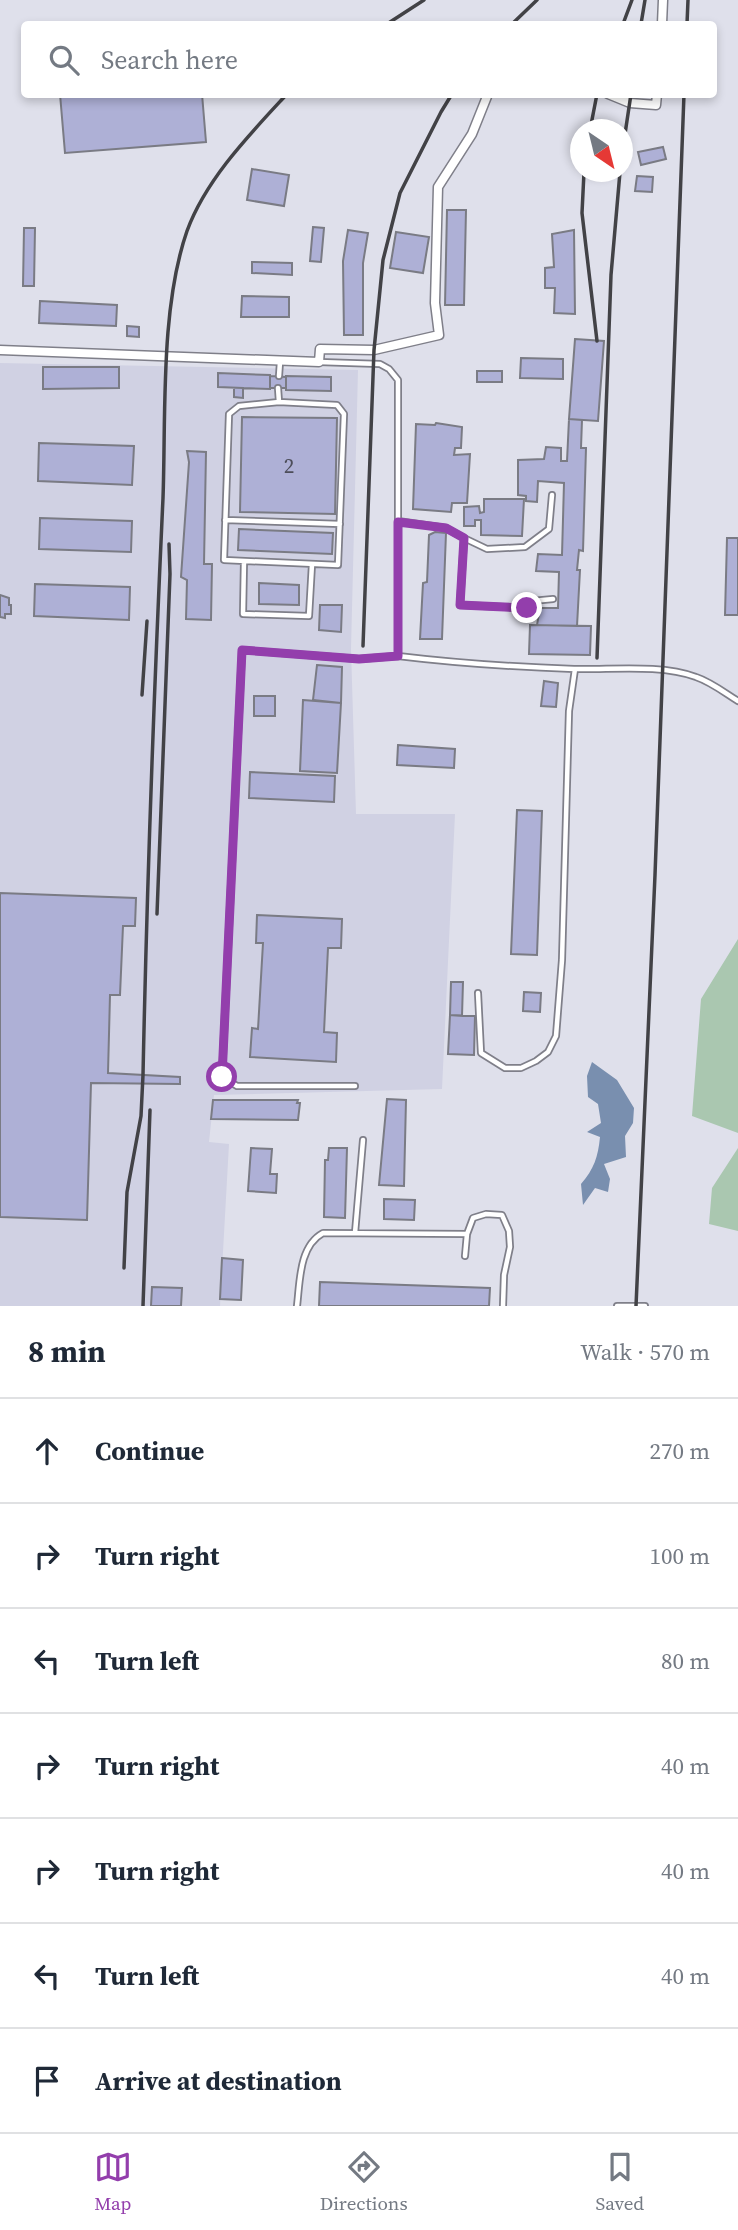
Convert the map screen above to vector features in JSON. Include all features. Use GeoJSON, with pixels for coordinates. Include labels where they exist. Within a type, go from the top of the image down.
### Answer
{"type":"FeatureCollection","features":[{"type":"Feature","properties":{"kind":"street"},"geometry":{"type":"LineString","coordinates":[[662,21],[663,0]]}},
{"type":"Feature","properties":{"kind":"street"},"geometry":{"type":"LineString","coordinates":[[0,350],[320,362],[320,349],[374,350],[439,335],[435,303],[438,187],[472,134],[486,98]]}},
{"type":"Feature","properties":{"kind":"street"},"geometry":{"type":"LineString","coordinates":[[618,98],[630,103],[656,105],[657,98]]}},
{"type":"Feature","properties":{"kind":"lane"},"geometry":{"type":"LineString","coordinates":[[279,376],[280,361]]}},
{"type":"Feature","properties":{"kind":"lane"},"geometry":{"type":"LineString","coordinates":[[320,362],[380,364],[389,369],[398,380],[398,656]]}},
{"type":"Feature","properties":{"kind":"lane"},"geometry":{"type":"LineString","coordinates":[[278,388],[279,402]]}},
{"type":"Feature","properties":{"kind":"lane"},"geometry":{"type":"LineString","coordinates":[[279,402],[337,405],[344,414],[338,565],[224,560],[229,414],[239,406],[279,402]]}},
{"type":"Feature","properties":{"kind":"lane"},"geometry":{"type":"LineString","coordinates":[[398,522],[446,528],[487,548],[525,547],[549,529],[552,495]]}},
{"type":"Feature","properties":{"kind":"lane"},"geometry":{"type":"LineString","coordinates":[[225,520],[340,524]]}},
{"type":"Feature","properties":{"kind":"lane"},"geometry":{"type":"LineString","coordinates":[[464,538],[460,605],[527,608],[532,601],[553,599]]}},
{"type":"Feature","properties":{"kind":"lane"},"geometry":{"type":"LineString","coordinates":[[244,561],[243,614],[310,616],[312,564]]}},
{"type":"Feature","properties":{"kind":"lane"},"geometry":{"type":"LineString","coordinates":[[355,1086],[237,1086],[222,1077],[242,650],[359,659],[398,656],[436,661],[575,669],[631,668],[696,677],[738,701]]}},
{"type":"Feature","properties":{"kind":"lane"},"geometry":{"type":"LineString","coordinates":[[478,993],[481,1053],[505,1068],[521,1068],[548,1052],[556,1036],[562,960],[569,711],[575,669]]}},
{"type":"Feature","properties":{"kind":"lane"},"geometry":{"type":"LineString","coordinates":[[355,1233],[363,1140]]}},
{"type":"Feature","properties":{"kind":"lane"},"geometry":{"type":"LineString","coordinates":[[465,1256],[467,1234],[473,1217],[502,1215],[509,1231],[510,1247],[504,1275],[503,1306]]}},
{"type":"Feature","properties":{"kind":"lane"},"geometry":{"type":"LineString","coordinates":[[297,1306],[300,1272],[305,1253],[314,1237],[323,1233],[467,1234]]}},
{"type":"Feature","properties":{"kind":"lane"},"geometry":{"type":"LineString","coordinates":[[617,1306],[645,1306]]}},
{"type":"Feature","properties":{"kind":"shaded area"},"geometry":{"type":"Polygon","coordinates":[[[0,363],[358,370],[351,649],[356,814],[455,814],[442,1089],[214,1095],[209,1142],[229,1144],[220,1306],[0,1306],[0,363]]]}},
{"type":"Feature","properties":{"kind":"green space"},"geometry":{"type":"Polygon","coordinates":[[[738,939],[738,1133],[692,1116],[701,999],[738,939]]]}},
{"type":"Feature","properties":{"kind":"green space"},"geometry":{"type":"Polygon","coordinates":[[[738,1148],[738,1231],[709,1224],[712,1188],[738,1148]]]}},
{"type":"Feature","properties":{"kind":"water"},"geometry":{"type":"Polygon","coordinates":[[[592,1062],[617,1080],[634,1108],[633,1123],[625,1136],[626,1157],[604,1164],[610,1179],[608,1192],[595,1188],[583,1205],[581,1184],[595,1162],[600,1137],[587,1132],[601,1123],[598,1104],[588,1097],[587,1076],[592,1062]]]}},
{"type":"Feature","properties":{"kind":"building"},"geometry":{"type":"Polygon","coordinates":[[[60,98],[202,98],[206,142],[65,153],[60,98]]]}},
{"type":"Feature","properties":{"kind":"building"},"geometry":{"type":"Polygon","coordinates":[[[663,147],[666,159],[641,165],[638,152],[663,147]]]}},
{"type":"Feature","properties":{"kind":"building"},"geometry":{"type":"Polygon","coordinates":[[[252,169],[289,175],[284,206],[247,200],[252,169]]]}},
{"type":"Feature","properties":{"kind":"building"},"geometry":{"type":"Polygon","coordinates":[[[637,176],[653,177],[652,192],[635,191],[637,176]]]}},
{"type":"Feature","properties":{"kind":"building"},"geometry":{"type":"Polygon","coordinates":[[[447,210],[466,210],[464,305],[445,305],[447,210]]]}},
{"type":"Feature","properties":{"kind":"building"},"geometry":{"type":"Polygon","coordinates":[[[313,227],[324,228],[321,262],[310,261],[313,227]]]}},
{"type":"Feature","properties":{"kind":"building"},"geometry":{"type":"Polygon","coordinates":[[[24,228],[35,228],[34,286],[23,286],[24,228]]]}},
{"type":"Feature","properties":{"kind":"building"},"geometry":{"type":"Polygon","coordinates":[[[348,230],[368,233],[363,263],[363,335],[344,335],[343,261],[348,230]]]}},
{"type":"Feature","properties":{"kind":"building"},"geometry":{"type":"Polygon","coordinates":[[[574,230],[575,314],[554,313],[555,288],[545,288],[545,268],[554,267],[552,234],[574,230]]]}},
{"type":"Feature","properties":{"kind":"building"},"geometry":{"type":"Polygon","coordinates":[[[396,232],[429,237],[423,273],[390,268],[396,232]]]}},
{"type":"Feature","properties":{"kind":"building"},"geometry":{"type":"Polygon","coordinates":[[[252,262],[292,263],[292,275],[252,273],[252,262]]]}},
{"type":"Feature","properties":{"kind":"building"},"geometry":{"type":"Polygon","coordinates":[[[242,296],[289,297],[289,317],[241,317],[242,296]]]}},
{"type":"Feature","properties":{"kind":"building"},"geometry":{"type":"Polygon","coordinates":[[[40,301],[117,305],[116,326],[39,323],[40,301]]]}},
{"type":"Feature","properties":{"kind":"building"},"geometry":{"type":"Polygon","coordinates":[[[127,326],[139,327],[139,337],[127,336],[127,326]]]}},
{"type":"Feature","properties":{"kind":"building"},"geometry":{"type":"Polygon","coordinates":[[[575,339],[604,341],[598,421],[569,419],[575,339]]]}},
{"type":"Feature","properties":{"kind":"building"},"geometry":{"type":"Polygon","coordinates":[[[521,358],[563,359],[563,379],[520,378],[521,358]]]}},
{"type":"Feature","properties":{"kind":"building"},"geometry":{"type":"Polygon","coordinates":[[[43,367],[119,367],[119,388],[43,389],[43,367]]]}},
{"type":"Feature","properties":{"kind":"building"},"geometry":{"type":"Polygon","coordinates":[[[477,371],[502,371],[502,382],[477,382],[477,371]]]}},
{"type":"Feature","properties":{"kind":"building"},"geometry":{"type":"Polygon","coordinates":[[[218,373],[270,375],[270,389],[218,387],[218,373]]]}},
{"type":"Feature","properties":{"kind":"building"},"geometry":{"type":"Polygon","coordinates":[[[270,376],[286,377],[286,388],[270,388],[270,376]]]}},
{"type":"Feature","properties":{"kind":"building"},"geometry":{"type":"Polygon","coordinates":[[[286,376],[331,377],[331,391],[286,390],[286,376]]]}},
{"type":"Feature","properties":{"kind":"building"},"geometry":{"type":"Polygon","coordinates":[[[234,388],[243,388],[243,398],[234,397],[234,388]]]}},
{"type":"Feature","properties":{"kind":"building"},"geometry":{"type":"Polygon","coordinates":[[[242,417],[337,418],[335,514],[240,512],[242,417]]]}},
{"type":"Feature","properties":{"kind":"building"},"geometry":{"type":"Polygon","coordinates":[[[569,419],[582,420],[581,448],[586,448],[583,551],[579,550],[577,570],[580,570],[577,626],[537,625],[540,608],[558,608],[559,572],[536,571],[538,554],[562,555],[564,483],[538,481],[537,502],[526,501],[526,496],[518,495],[518,460],[544,459],[546,447],[561,448],[561,461],[567,461],[569,419]]]}},
{"type":"Feature","properties":{"kind":"building"},"geometry":{"type":"Polygon","coordinates":[[[436,423],[462,427],[461,448],[455,448],[454,455],[470,454],[467,503],[452,503],[451,512],[413,509],[416,424],[436,423]]]}},
{"type":"Feature","properties":{"kind":"building"},"geometry":{"type":"Polygon","coordinates":[[[39,443],[134,446],[132,485],[38,481],[39,443]]]}},
{"type":"Feature","properties":{"kind":"building"},"geometry":{"type":"Polygon","coordinates":[[[187,451],[206,452],[204,564],[212,564],[211,620],[186,619],[187,580],[181,577],[189,462],[187,451]]]}},
{"type":"Feature","properties":{"kind":"building"},"geometry":{"type":"Polygon","coordinates":[[[484,499],[524,499],[522,536],[481,535],[481,520],[475,520],[475,526],[464,526],[464,507],[479,506],[480,513],[484,512],[484,499]]]}},
{"type":"Feature","properties":{"kind":"building"},"geometry":{"type":"Polygon","coordinates":[[[40,518],[132,521],[131,552],[39,549],[40,518]]]}},
{"type":"Feature","properties":{"kind":"building"},"geometry":{"type":"Polygon","coordinates":[[[239,529],[333,533],[332,554],[238,550],[239,529]]]}},
{"type":"Feature","properties":{"kind":"building"},"geometry":{"type":"Polygon","coordinates":[[[435,532],[446,533],[442,639],[420,639],[429,535],[435,532]]]}},
{"type":"Feature","properties":{"kind":"building"},"geometry":{"type":"Polygon","coordinates":[[[727,538],[738,538],[738,615],[725,615],[727,538]]]}},
{"type":"Feature","properties":{"kind":"building"},"geometry":{"type":"Polygon","coordinates":[[[259,583],[299,585],[299,605],[259,604],[259,583]]]}},
{"type":"Feature","properties":{"kind":"building"},"geometry":{"type":"Polygon","coordinates":[[[35,584],[130,587],[129,620],[34,616],[35,584]]]}},
{"type":"Feature","properties":{"kind":"building"},"geometry":{"type":"Polygon","coordinates":[[[0,595],[9,598],[11,605],[11,614],[5,614],[5,618],[0,617],[0,595]]]}},
{"type":"Feature","properties":{"kind":"building"},"geometry":{"type":"Polygon","coordinates":[[[320,605],[342,605],[341,632],[319,630],[320,605]]]}},
{"type":"Feature","properties":{"kind":"building"},"geometry":{"type":"Polygon","coordinates":[[[530,625],[591,626],[590,655],[529,654],[530,625]]]}},
{"type":"Feature","properties":{"kind":"building"},"geometry":{"type":"Polygon","coordinates":[[[317,665],[342,667],[341,703],[313,700],[317,665]]]}},
{"type":"Feature","properties":{"kind":"building"},"geometry":{"type":"Polygon","coordinates":[[[544,681],[558,683],[556,707],[541,706],[544,681]]]}},
{"type":"Feature","properties":{"kind":"building"},"geometry":{"type":"Polygon","coordinates":[[[254,696],[275,696],[275,716],[254,716],[254,696]]]}},
{"type":"Feature","properties":{"kind":"building"},"geometry":{"type":"Polygon","coordinates":[[[303,700],[341,703],[337,773],[300,771],[303,700]]]}},
{"type":"Feature","properties":{"kind":"building"},"geometry":{"type":"Polygon","coordinates":[[[398,745],[455,749],[454,768],[397,765],[398,745]]]}},
{"type":"Feature","properties":{"kind":"building"},"geometry":{"type":"Polygon","coordinates":[[[250,772],[335,776],[334,802],[249,798],[250,772]]]}},
{"type":"Feature","properties":{"kind":"building"},"geometry":{"type":"Polygon","coordinates":[[[517,810],[542,811],[537,955],[511,954],[517,810]]]}},
{"type":"Feature","properties":{"kind":"building"},"geometry":{"type":"Polygon","coordinates":[[[0,893],[136,898],[135,926],[123,926],[120,995],[110,995],[108,1073],[180,1077],[180,1084],[91,1083],[87,1220],[0,1217],[0,893]]]}},
{"type":"Feature","properties":{"kind":"building"},"geometry":{"type":"Polygon","coordinates":[[[257,915],[342,919],[341,948],[328,948],[324,1032],[337,1033],[336,1062],[250,1057],[252,1028],[258,1029],[263,943],[256,943],[257,915]]]}},
{"type":"Feature","properties":{"kind":"building"},"geometry":{"type":"Polygon","coordinates":[[[451,982],[463,982],[462,1016],[450,1015],[451,982]]]}},
{"type":"Feature","properties":{"kind":"building"},"geometry":{"type":"Polygon","coordinates":[[[524,992],[541,993],[540,1012],[523,1011],[524,992]]]}},
{"type":"Feature","properties":{"kind":"building"},"geometry":{"type":"Polygon","coordinates":[[[450,1015],[475,1016],[474,1055],[448,1054],[450,1015]]]}},
{"type":"Feature","properties":{"kind":"building"},"geometry":{"type":"Polygon","coordinates":[[[387,1099],[406,1100],[404,1186],[379,1185],[387,1099]]]}},
{"type":"Feature","properties":{"kind":"building"},"geometry":{"type":"Polygon","coordinates":[[[213,1100],[298,1100],[298,1120],[211,1119],[213,1100]]]}},
{"type":"Feature","properties":{"kind":"building"},"geometry":{"type":"Polygon","coordinates":[[[251,1148],[272,1149],[270,1174],[277,1174],[276,1193],[248,1191],[251,1148]]]}},
{"type":"Feature","properties":{"kind":"building"},"geometry":{"type":"Polygon","coordinates":[[[329,1148],[347,1148],[345,1218],[324,1217],[325,1160],[328,1160],[329,1148]]]}},
{"type":"Feature","properties":{"kind":"building"},"geometry":{"type":"Polygon","coordinates":[[[384,1199],[415,1200],[414,1220],[384,1219],[384,1199]]]}},
{"type":"Feature","properties":{"kind":"building"},"geometry":{"type":"Polygon","coordinates":[[[222,1258],[243,1260],[241,1300],[220,1299],[222,1258]]]}},
{"type":"Feature","properties":{"kind":"building"},"geometry":{"type":"Polygon","coordinates":[[[320,1282],[490,1288],[489,1306],[319,1306],[320,1282]]]}},
{"type":"Feature","properties":{"kind":"building"},"geometry":{"type":"Polygon","coordinates":[[[152,1287],[182,1288],[181,1306],[151,1306],[152,1287]]]}},
{"type":"Feature","properties":{"kind":"railway"},"geometry":{"type":"LineString","coordinates":[[392,21],[424,0]]}},
{"type":"Feature","properties":{"kind":"railway"},"geometry":{"type":"LineString","coordinates":[[515,21],[537,0]]}},
{"type":"Feature","properties":{"kind":"railway"},"geometry":{"type":"LineString","coordinates":[[624,21],[632,0]]}},
{"type":"Feature","properties":{"kind":"railway"},"geometry":{"type":"LineString","coordinates":[[642,21],[645,0]]}},
{"type":"Feature","properties":{"kind":"railway"},"geometry":{"type":"LineString","coordinates":[[687,21],[688,0]]}},
{"type":"Feature","properties":{"kind":"railway"},"geometry":{"type":"LineString","coordinates":[[124,1268],[127,1192],[141,1116],[166,363],[172,294],[187,231],[205,193],[230,158],[283,98]]}},
{"type":"Feature","properties":{"kind":"railway"},"geometry":{"type":"LineString","coordinates":[[363,646],[374,350],[383,260],[400,193],[450,98]]}},
{"type":"Feature","properties":{"kind":"railway"},"geometry":{"type":"LineString","coordinates":[[592,119],[596,98]]}},
{"type":"Feature","properties":{"kind":"railway"},"geometry":{"type":"LineString","coordinates":[[627,119],[630,98]]}},
{"type":"Feature","properties":{"kind":"railway"},"geometry":{"type":"LineString","coordinates":[[636,1306],[684,98]]}},
{"type":"Feature","properties":{"kind":"railway"},"geometry":{"type":"LineString","coordinates":[[584,182],[582,213],[597,341]]}},
{"type":"Feature","properties":{"kind":"railway"},"geometry":{"type":"LineString","coordinates":[[597,658],[611,275],[619,182]]}},
{"type":"Feature","properties":{"kind":"railway"},"geometry":{"type":"LineString","coordinates":[[157,914],[169,544]]}},
{"type":"Feature","properties":{"kind":"railway"},"geometry":{"type":"LineString","coordinates":[[142,695],[147,621]]}},
{"type":"Feature","properties":{"kind":"railway"},"geometry":{"type":"LineString","coordinates":[[143,1306],[150,1110]]}},
{"type":"Feature","properties":{"kind":"route"},"geometry":{"type":"LineString","coordinates":[[222,1077],[242,650],[359,659],[398,656],[398,522],[446,528],[464,538],[460,605],[527,608]]}}]}
